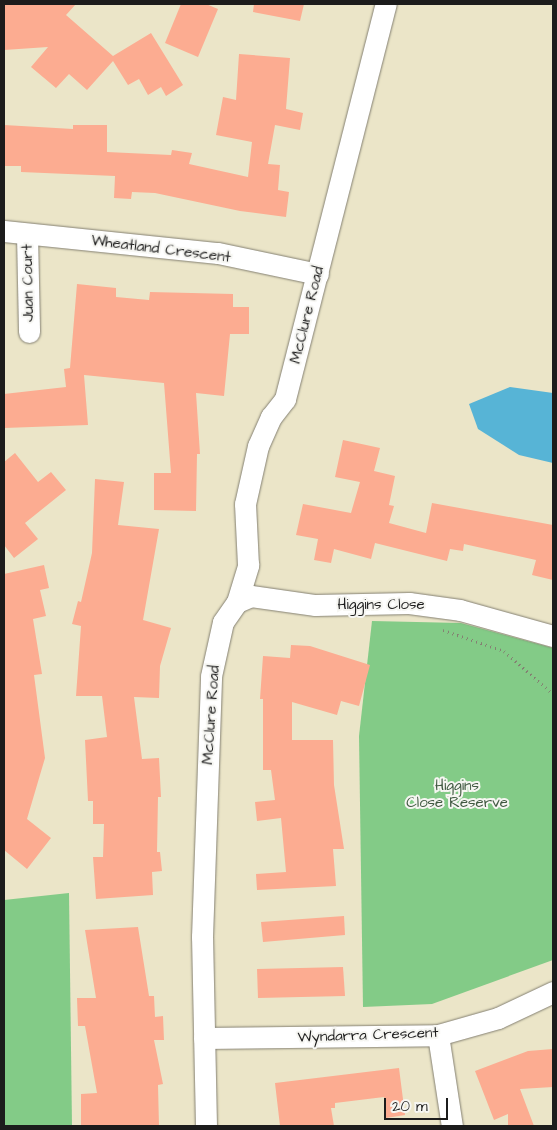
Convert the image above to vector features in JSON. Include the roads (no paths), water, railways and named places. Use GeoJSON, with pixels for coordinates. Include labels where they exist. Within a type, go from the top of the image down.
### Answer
{"type":"FeatureCollection","features":[{"type":"Feature","properties":{"kind":"street","name":"McClure Road"},"geometry":{"type":"LineString","coordinates":[[206,1126],[202,937],[207,734],[211,676],[219,635],[228,611],[236,602],[248,565],[246,504],[258,446],[270,417],[285,399],[386,4]]}},
{"type":"Feature","properties":{"kind":"street","name":"Wheatland Crescent"},"geometry":{"type":"LineString","coordinates":[[4,231],[218,253],[318,274]]}},
{"type":"Feature","properties":{"kind":"street","name":"Juan Court"},"geometry":{"type":"LineString","coordinates":[[26,234],[28,332]]}},
{"type":"Feature","properties":{"kind":"street","name":"Higgins Close"},"geometry":{"type":"LineString","coordinates":[[236,602],[251,596],[316,605],[409,603],[460,610],[553,636]]}},
{"type":"Feature","properties":{"kind":"street","name":"Wyndarra Crescent"},"geometry":{"type":"LineString","coordinates":[[204,1038],[438,1035],[498,1018],[553,992]]}},
{"type":"Feature","properties":{"kind":"street"},"geometry":{"type":"LineString","coordinates":[[438,1035],[452,1126]]}},
{"type":"Feature","properties":{"kind":"water"},"geometry":{"type":"Polygon","coordinates":[[[510,387],[553,393],[553,463],[519,455],[478,429],[469,404],[510,387]]]}},
{"type":"Feature","properties":{"kind":"park label","name":"Higgins Close Reserve"},"geometry":{"type":"Point","coordinates":[457,794]}}]}
